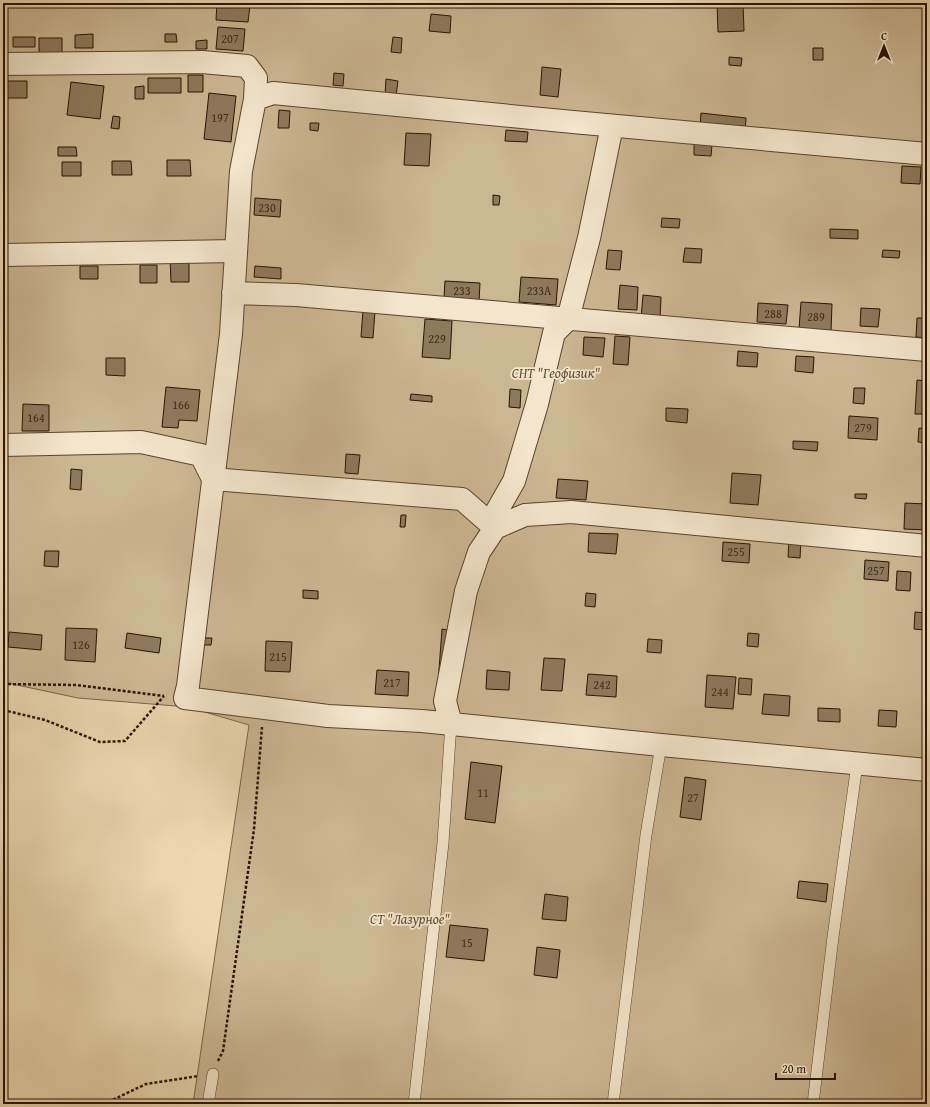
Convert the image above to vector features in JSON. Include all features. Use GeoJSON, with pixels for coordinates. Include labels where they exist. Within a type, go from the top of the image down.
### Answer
{"type":"FeatureCollection","features":[{"type":"Feature","properties":{"kind":"street"},"geometry":{"type":"LineString","coordinates":[[3,64],[202,62],[247,66],[256,78],[255,99],[241,171],[231,334],[188,686],[174,697]]}},
{"type":"Feature","properties":{"kind":"street"},"geometry":{"type":"LineString","coordinates":[[255,99],[273,94],[927,154]]}},
{"type":"Feature","properties":{"kind":"street"},"geometry":{"type":"LineString","coordinates":[[451,724],[445,702],[466,591],[479,552],[514,481],[537,404],[554,333],[568,319],[589,238],[612,126]]}},
{"type":"Feature","properties":{"kind":"street"},"geometry":{"type":"LineString","coordinates":[[3,255],[236,251]]}},
{"type":"Feature","properties":{"kind":"street"},"geometry":{"type":"LineString","coordinates":[[233,293],[296,295],[927,350]]}},
{"type":"Feature","properties":{"kind":"street"},"geometry":{"type":"LineString","coordinates":[[3,445],[141,442],[201,455],[213,479]]}},
{"type":"Feature","properties":{"kind":"street"},"geometry":{"type":"LineString","coordinates":[[213,479],[462,499],[492,526]]}},
{"type":"Feature","properties":{"kind":"street"},"geometry":{"type":"LineString","coordinates":[[492,526],[525,515],[571,512],[927,546]]}},
{"type":"Feature","properties":{"kind":"street"},"geometry":{"type":"LineString","coordinates":[[174,697],[328,716],[422,720],[661,745],[927,770]]}},
{"type":"Feature","properties":{"kind":"lane"},"geometry":{"type":"LineString","coordinates":[[414,1104],[443,843],[451,724]]}},
{"type":"Feature","properties":{"kind":"lane"},"geometry":{"type":"LineString","coordinates":[[614,1104],[646,835],[661,745]]}},
{"type":"Feature","properties":{"kind":"lane"},"geometry":{"type":"LineString","coordinates":[[813,1104],[833,937],[857,764]]}},
{"type":"Feature","properties":{"kind":"lane"},"geometry":{"type":"LineString","coordinates":[[208,1104],[213,1074]]}},
{"type":"Feature","properties":{"kind":"path"},"geometry":{"type":"LineString","coordinates":[[3,684],[76,685],[174,697]]}},
{"type":"Feature","properties":{"kind":"path"},"geometry":{"type":"LineString","coordinates":[[3,710],[45,720],[100,742],[125,740],[174,697]]}},
{"type":"Feature","properties":{"kind":"path"},"geometry":{"type":"LineString","coordinates":[[104,1104],[146,1084],[213,1074],[223,1051],[254,829],[263,708]]}},
{"type":"Feature","properties":{"kind":"green space","name":"СНТ \"Геофизик\""},"geometry":{"type":"Polygon","coordinates":[[[3,3],[927,3],[927,1104],[193,1104],[249,725],[188,707],[78,698],[3,682],[3,3]]]}},
{"type":"Feature","properties":{"kind":"building"},"geometry":{"type":"Polygon","coordinates":[[[217,3],[250,5],[248,22],[216,20],[217,3]]]}},
{"type":"Feature","properties":{"kind":"building"},"geometry":{"type":"Polygon","coordinates":[[[717,3],[743,3],[744,31],[718,32],[717,3]]]}},
{"type":"Feature","properties":{"kind":"building"},"geometry":{"type":"Polygon","coordinates":[[[431,14],[451,16],[450,33],[429,31],[431,14]]]}},
{"type":"Feature","properties":{"kind":"building"},"geometry":{"type":"Polygon","coordinates":[[[218,27],[245,29],[243,51],[216,49],[218,27]]]}},
{"type":"Feature","properties":{"kind":"building"},"geometry":{"type":"Polygon","coordinates":[[[93,34],[93,48],[75,48],[75,35],[93,34]]]}},
{"type":"Feature","properties":{"kind":"building"},"geometry":{"type":"Polygon","coordinates":[[[165,34],[176,34],[177,42],[165,42],[165,34]]]}},
{"type":"Feature","properties":{"kind":"building"},"geometry":{"type":"Polygon","coordinates":[[[13,37],[35,37],[35,47],[13,47],[13,37]]]}},
{"type":"Feature","properties":{"kind":"building"},"geometry":{"type":"Polygon","coordinates":[[[393,37],[402,38],[401,53],[391,52],[393,37]]]}},
{"type":"Feature","properties":{"kind":"building"},"geometry":{"type":"Polygon","coordinates":[[[39,38],[62,38],[62,54],[39,54],[39,38]]]}},
{"type":"Feature","properties":{"kind":"building"},"geometry":{"type":"Polygon","coordinates":[[[207,40],[207,49],[196,49],[196,41],[207,40]]]}},
{"type":"Feature","properties":{"kind":"building"},"geometry":{"type":"Polygon","coordinates":[[[813,48],[823,48],[823,60],[813,60],[813,48]]]}},
{"type":"Feature","properties":{"kind":"building"},"geometry":{"type":"Polygon","coordinates":[[[729,57],[742,58],[741,66],[729,65],[729,57]]]}},
{"type":"Feature","properties":{"kind":"building"},"geometry":{"type":"Polygon","coordinates":[[[542,67],[561,69],[558,97],[540,95],[542,67]]]}},
{"type":"Feature","properties":{"kind":"building"},"geometry":{"type":"Polygon","coordinates":[[[334,73],[344,74],[343,86],[333,85],[334,73]]]}},
{"type":"Feature","properties":{"kind":"building"},"geometry":{"type":"Polygon","coordinates":[[[188,75],[203,75],[203,92],[188,92],[188,75]]]}},
{"type":"Feature","properties":{"kind":"building"},"geometry":{"type":"Polygon","coordinates":[[[148,78],[181,78],[181,93],[148,93],[148,78]]]}},
{"type":"Feature","properties":{"kind":"building"},"geometry":{"type":"Polygon","coordinates":[[[386,79],[398,81],[396,96],[385,95],[386,79]]]}},
{"type":"Feature","properties":{"kind":"building"},"geometry":{"type":"Polygon","coordinates":[[[7,81],[27,81],[27,98],[7,98],[7,81]]]}},
{"type":"Feature","properties":{"kind":"building"},"geometry":{"type":"Polygon","coordinates":[[[71,82],[104,86],[100,119],[67,115],[71,82]]]}},
{"type":"Feature","properties":{"kind":"building"},"geometry":{"type":"Polygon","coordinates":[[[144,86],[144,99],[135,99],[135,87],[144,86]]]}},
{"type":"Feature","properties":{"kind":"building"},"geometry":{"type":"Polygon","coordinates":[[[209,93],[236,96],[231,142],[204,139],[209,93]]]}},
{"type":"Feature","properties":{"kind":"building"},"geometry":{"type":"Polygon","coordinates":[[[279,110],[290,111],[289,128],[278,128],[279,110]]]}},
{"type":"Feature","properties":{"kind":"building"},"geometry":{"type":"Polygon","coordinates":[[[701,113],[746,118],[745,133],[700,128],[701,113]]]}},
{"type":"Feature","properties":{"kind":"building"},"geometry":{"type":"Polygon","coordinates":[[[113,116],[120,117],[119,129],[111,128],[113,116]]]}},
{"type":"Feature","properties":{"kind":"building"},"geometry":{"type":"Polygon","coordinates":[[[310,123],[319,123],[318,131],[310,130],[310,123]]]}},
{"type":"Feature","properties":{"kind":"building"},"geometry":{"type":"Polygon","coordinates":[[[506,130],[528,132],[527,142],[505,141],[506,130]]]}},
{"type":"Feature","properties":{"kind":"building"},"geometry":{"type":"Polygon","coordinates":[[[406,133],[431,134],[429,166],[404,165],[406,133]]]}},
{"type":"Feature","properties":{"kind":"building"},"geometry":{"type":"Polygon","coordinates":[[[694,143],[712,144],[711,156],[694,155],[694,143]]]}},
{"type":"Feature","properties":{"kind":"building"},"geometry":{"type":"Polygon","coordinates":[[[58,147],[76,147],[77,156],[58,156],[58,147]]]}},
{"type":"Feature","properties":{"kind":"building"},"geometry":{"type":"Polygon","coordinates":[[[167,160],[190,160],[191,176],[167,176],[167,160]]]}},
{"type":"Feature","properties":{"kind":"building"},"geometry":{"type":"Polygon","coordinates":[[[112,161],[131,161],[132,175],[112,175],[112,161]]]}},
{"type":"Feature","properties":{"kind":"building"},"geometry":{"type":"Polygon","coordinates":[[[62,162],[81,162],[81,176],[62,176],[62,162]]]}},
{"type":"Feature","properties":{"kind":"building"},"geometry":{"type":"Polygon","coordinates":[[[902,166],[921,167],[920,184],[901,183],[902,166]]]}},
{"type":"Feature","properties":{"kind":"building"},"geometry":{"type":"Polygon","coordinates":[[[493,195],[500,196],[499,205],[493,205],[493,195]]]}},
{"type":"Feature","properties":{"kind":"building"},"geometry":{"type":"Polygon","coordinates":[[[255,198],[281,200],[280,217],[254,215],[255,198]]]}},
{"type":"Feature","properties":{"kind":"building"},"geometry":{"type":"Polygon","coordinates":[[[662,218],[680,219],[679,228],[661,227],[662,218]]]}},
{"type":"Feature","properties":{"kind":"building"},"geometry":{"type":"Polygon","coordinates":[[[830,229],[858,230],[858,239],[830,238],[830,229]]]}},
{"type":"Feature","properties":{"kind":"building"},"geometry":{"type":"Polygon","coordinates":[[[685,248],[702,249],[701,263],[683,262],[685,248]]]}},
{"type":"Feature","properties":{"kind":"building"},"geometry":{"type":"Polygon","coordinates":[[[608,250],[622,251],[620,270],[606,269],[608,250]]]}},
{"type":"Feature","properties":{"kind":"building"},"geometry":{"type":"Polygon","coordinates":[[[883,250],[900,251],[899,258],[882,257],[883,250]]]}},
{"type":"Feature","properties":{"kind":"building"},"geometry":{"type":"Polygon","coordinates":[[[170,258],[189,258],[189,282],[171,282],[170,258]]]}},
{"type":"Feature","properties":{"kind":"building"},"geometry":{"type":"Polygon","coordinates":[[[140,265],[157,265],[157,283],[140,283],[140,265]]]}},
{"type":"Feature","properties":{"kind":"building"},"geometry":{"type":"Polygon","coordinates":[[[80,266],[98,266],[98,279],[80,279],[80,266]]]}},
{"type":"Feature","properties":{"kind":"building"},"geometry":{"type":"Polygon","coordinates":[[[255,266],[281,268],[281,279],[254,277],[255,266]]]}},
{"type":"Feature","properties":{"kind":"building"},"geometry":{"type":"Polygon","coordinates":[[[521,277],[558,279],[556,305],[519,302],[521,277]]]}},
{"type":"Feature","properties":{"kind":"building"},"geometry":{"type":"Polygon","coordinates":[[[445,281],[480,283],[479,301],[444,298],[445,281]]]}},
{"type":"Feature","properties":{"kind":"building"},"geometry":{"type":"Polygon","coordinates":[[[620,285],[638,287],[637,310],[618,309],[620,285]]]}},
{"type":"Feature","properties":{"kind":"building"},"geometry":{"type":"Polygon","coordinates":[[[643,295],[661,297],[660,320],[641,319],[643,295]]]}},
{"type":"Feature","properties":{"kind":"building"},"geometry":{"type":"Polygon","coordinates":[[[801,302],[832,304],[831,331],[799,329],[801,302]]]}},
{"type":"Feature","properties":{"kind":"building"},"geometry":{"type":"Polygon","coordinates":[[[758,303],[788,305],[786,324],[757,322],[758,303]]]}},
{"type":"Feature","properties":{"kind":"building"},"geometry":{"type":"Polygon","coordinates":[[[861,308],[880,309],[878,327],[860,326],[861,308]]]}},
{"type":"Feature","properties":{"kind":"building"},"geometry":{"type":"Polygon","coordinates":[[[363,310],[375,311],[373,338],[361,337],[363,310]]]}},
{"type":"Feature","properties":{"kind":"building"},"geometry":{"type":"Polygon","coordinates":[[[917,318],[927,318],[927,338],[916,337],[917,318]]]}},
{"type":"Feature","properties":{"kind":"building"},"geometry":{"type":"Polygon","coordinates":[[[425,319],[452,321],[450,359],[422,357],[425,319]]]}},
{"type":"Feature","properties":{"kind":"building"},"geometry":{"type":"Polygon","coordinates":[[[615,336],[630,337],[628,365],[613,364],[615,336]]]}},
{"type":"Feature","properties":{"kind":"building"},"geometry":{"type":"Polygon","coordinates":[[[584,337],[605,338],[603,357],[583,355],[584,337]]]}},
{"type":"Feature","properties":{"kind":"building"},"geometry":{"type":"Polygon","coordinates":[[[738,351],[758,353],[757,367],[737,366],[738,351]]]}},
{"type":"Feature","properties":{"kind":"building"},"geometry":{"type":"Polygon","coordinates":[[[796,356],[814,357],[813,373],[795,371],[796,356]]]}},
{"type":"Feature","properties":{"kind":"building"},"geometry":{"type":"Polygon","coordinates":[[[106,358],[125,358],[125,376],[106,375],[106,358]]]}},
{"type":"Feature","properties":{"kind":"building"},"geometry":{"type":"Polygon","coordinates":[[[917,380],[927,381],[927,414],[915,414],[917,380]]]}},
{"type":"Feature","properties":{"kind":"building"},"geometry":{"type":"Polygon","coordinates":[[[166,387],[200,390],[197,421],[179,420],[178,428],[162,427],[166,387]]]}},
{"type":"Feature","properties":{"kind":"building"},"geometry":{"type":"Polygon","coordinates":[[[854,388],[865,388],[864,404],[853,403],[854,388]]]}},
{"type":"Feature","properties":{"kind":"building"},"geometry":{"type":"Polygon","coordinates":[[[510,389],[521,390],[520,408],[509,407],[510,389]]]}},
{"type":"Feature","properties":{"kind":"building"},"geometry":{"type":"Polygon","coordinates":[[[411,394],[432,396],[432,402],[410,400],[411,394]]]}},
{"type":"Feature","properties":{"kind":"building"},"geometry":{"type":"Polygon","coordinates":[[[23,404],[49,405],[49,431],[22,431],[23,404]]]}},
{"type":"Feature","properties":{"kind":"building"},"geometry":{"type":"Polygon","coordinates":[[[666,408],[688,409],[687,423],[666,421],[666,408]]]}},
{"type":"Feature","properties":{"kind":"building"},"geometry":{"type":"Polygon","coordinates":[[[849,416],[878,418],[877,440],[848,438],[849,416]]]}},
{"type":"Feature","properties":{"kind":"building"},"geometry":{"type":"Polygon","coordinates":[[[919,428],[927,429],[927,443],[918,442],[919,428]]]}},
{"type":"Feature","properties":{"kind":"building"},"geometry":{"type":"Polygon","coordinates":[[[793,441],[818,442],[817,451],[793,449],[793,441]]]}},
{"type":"Feature","properties":{"kind":"building"},"geometry":{"type":"Polygon","coordinates":[[[346,454],[360,455],[358,474],[345,473],[346,454]]]}},
{"type":"Feature","properties":{"kind":"building"},"geometry":{"type":"Polygon","coordinates":[[[71,469],[82,470],[81,490],[70,489],[71,469]]]}},
{"type":"Feature","properties":{"kind":"building"},"geometry":{"type":"Polygon","coordinates":[[[732,473],[761,475],[758,505],[730,503],[732,473]]]}},
{"type":"Feature","properties":{"kind":"building"},"geometry":{"type":"Polygon","coordinates":[[[558,479],[588,481],[586,500],[556,498],[558,479]]]}},
{"type":"Feature","properties":{"kind":"building"},"geometry":{"type":"Polygon","coordinates":[[[855,494],[867,494],[866,499],[855,498],[855,494]]]}},
{"type":"Feature","properties":{"kind":"building"},"geometry":{"type":"Polygon","coordinates":[[[905,503],[927,504],[927,530],[904,529],[905,503]]]}},
{"type":"Feature","properties":{"kind":"building"},"geometry":{"type":"Polygon","coordinates":[[[401,515],[406,515],[405,527],[400,527],[401,515]]]}},
{"type":"Feature","properties":{"kind":"building"},"geometry":{"type":"Polygon","coordinates":[[[589,533],[618,534],[616,554],[588,552],[589,533]]]}},
{"type":"Feature","properties":{"kind":"building"},"geometry":{"type":"Polygon","coordinates":[[[789,540],[801,540],[800,558],[788,557],[789,540]]]}},
{"type":"Feature","properties":{"kind":"building"},"geometry":{"type":"Polygon","coordinates":[[[723,542],[750,544],[749,563],[722,561],[723,542]]]}},
{"type":"Feature","properties":{"kind":"building"},"geometry":{"type":"Polygon","coordinates":[[[45,551],[59,551],[58,567],[44,566],[45,551]]]}},
{"type":"Feature","properties":{"kind":"building"},"geometry":{"type":"Polygon","coordinates":[[[865,560],[889,562],[888,581],[864,579],[865,560]]]}},
{"type":"Feature","properties":{"kind":"building"},"geometry":{"type":"Polygon","coordinates":[[[897,571],[911,572],[910,591],[896,590],[897,571]]]}},
{"type":"Feature","properties":{"kind":"building"},"geometry":{"type":"Polygon","coordinates":[[[303,590],[318,591],[318,599],[303,598],[303,590]]]}},
{"type":"Feature","properties":{"kind":"building"},"geometry":{"type":"Polygon","coordinates":[[[586,593],[596,594],[595,607],[585,606],[586,593]]]}},
{"type":"Feature","properties":{"kind":"building"},"geometry":{"type":"Polygon","coordinates":[[[915,612],[926,613],[925,630],[914,629],[915,612]]]}},
{"type":"Feature","properties":{"kind":"building"},"geometry":{"type":"Polygon","coordinates":[[[66,628],[97,629],[95,662],[65,660],[66,628]]]}},
{"type":"Feature","properties":{"kind":"building"},"geometry":{"type":"Polygon","coordinates":[[[442,629],[448,630],[438,683],[442,629]]]}},
{"type":"Feature","properties":{"kind":"building"},"geometry":{"type":"Polygon","coordinates":[[[9,632],[42,635],[41,650],[8,647],[9,632]]]}},
{"type":"Feature","properties":{"kind":"building"},"geometry":{"type":"Polygon","coordinates":[[[127,633],[161,638],[159,653],[125,648],[127,633]]]}},
{"type":"Feature","properties":{"kind":"building"},"geometry":{"type":"Polygon","coordinates":[[[748,633],[759,634],[758,647],[747,646],[748,633]]]}},
{"type":"Feature","properties":{"kind":"building"},"geometry":{"type":"Polygon","coordinates":[[[203,638],[212,638],[211,645],[202,645],[203,638]]]}},
{"type":"Feature","properties":{"kind":"building"},"geometry":{"type":"Polygon","coordinates":[[[648,639],[662,640],[661,653],[647,652],[648,639]]]}},
{"type":"Feature","properties":{"kind":"building"},"geometry":{"type":"Polygon","coordinates":[[[266,641],[292,642],[290,672],[265,671],[266,641]]]}},
{"type":"Feature","properties":{"kind":"building"},"geometry":{"type":"Polygon","coordinates":[[[544,658],[565,659],[562,691],[541,690],[544,658]]]}},
{"type":"Feature","properties":{"kind":"building"},"geometry":{"type":"Polygon","coordinates":[[[377,670],[409,672],[408,696],[375,694],[377,670]]]}},
{"type":"Feature","properties":{"kind":"building"},"geometry":{"type":"Polygon","coordinates":[[[487,670],[510,672],[509,690],[486,689],[487,670]]]}},
{"type":"Feature","properties":{"kind":"building"},"geometry":{"type":"Polygon","coordinates":[[[588,674],[617,676],[616,697],[586,695],[588,674]]]}},
{"type":"Feature","properties":{"kind":"building"},"geometry":{"type":"Polygon","coordinates":[[[707,675],[736,677],[733,709],[705,707],[707,675]]]}},
{"type":"Feature","properties":{"kind":"building"},"geometry":{"type":"Polygon","coordinates":[[[739,678],[752,679],[751,695],[738,694],[739,678]]]}},
{"type":"Feature","properties":{"kind":"building"},"geometry":{"type":"Polygon","coordinates":[[[764,694],[790,696],[789,716],[762,714],[764,694]]]}},
{"type":"Feature","properties":{"kind":"building"},"geometry":{"type":"Polygon","coordinates":[[[818,708],[840,709],[840,722],[818,721],[818,708]]]}},
{"type":"Feature","properties":{"kind":"building"},"geometry":{"type":"Polygon","coordinates":[[[879,710],[897,711],[896,727],[878,726],[879,710]]]}},
{"type":"Feature","properties":{"kind":"building"},"geometry":{"type":"Polygon","coordinates":[[[471,762],[502,766],[495,823],[465,819],[471,762]]]}},
{"type":"Feature","properties":{"kind":"building"},"geometry":{"type":"Polygon","coordinates":[[[685,777],[706,780],[701,820],[680,817],[685,777]]]}},
{"type":"Feature","properties":{"kind":"building"},"geometry":{"type":"Polygon","coordinates":[[[799,881],[828,884],[826,902],[797,898],[799,881]]]}},
{"type":"Feature","properties":{"kind":"building"},"geometry":{"type":"Polygon","coordinates":[[[545,894],[568,897],[566,921],[542,919],[545,894]]]}},
{"type":"Feature","properties":{"kind":"building"},"geometry":{"type":"Polygon","coordinates":[[[450,925],[488,929],[484,961],[446,957],[450,925]]]}},
{"type":"Feature","properties":{"kind":"building"},"geometry":{"type":"Polygon","coordinates":[[[537,947],[560,950],[557,978],[534,975],[537,947]]]}},
{"type":"Feature","properties":{"kind":"park label","name":"СТ \"Лазурное\""},"geometry":{"type":"Point","coordinates":[410,919]}}]}
